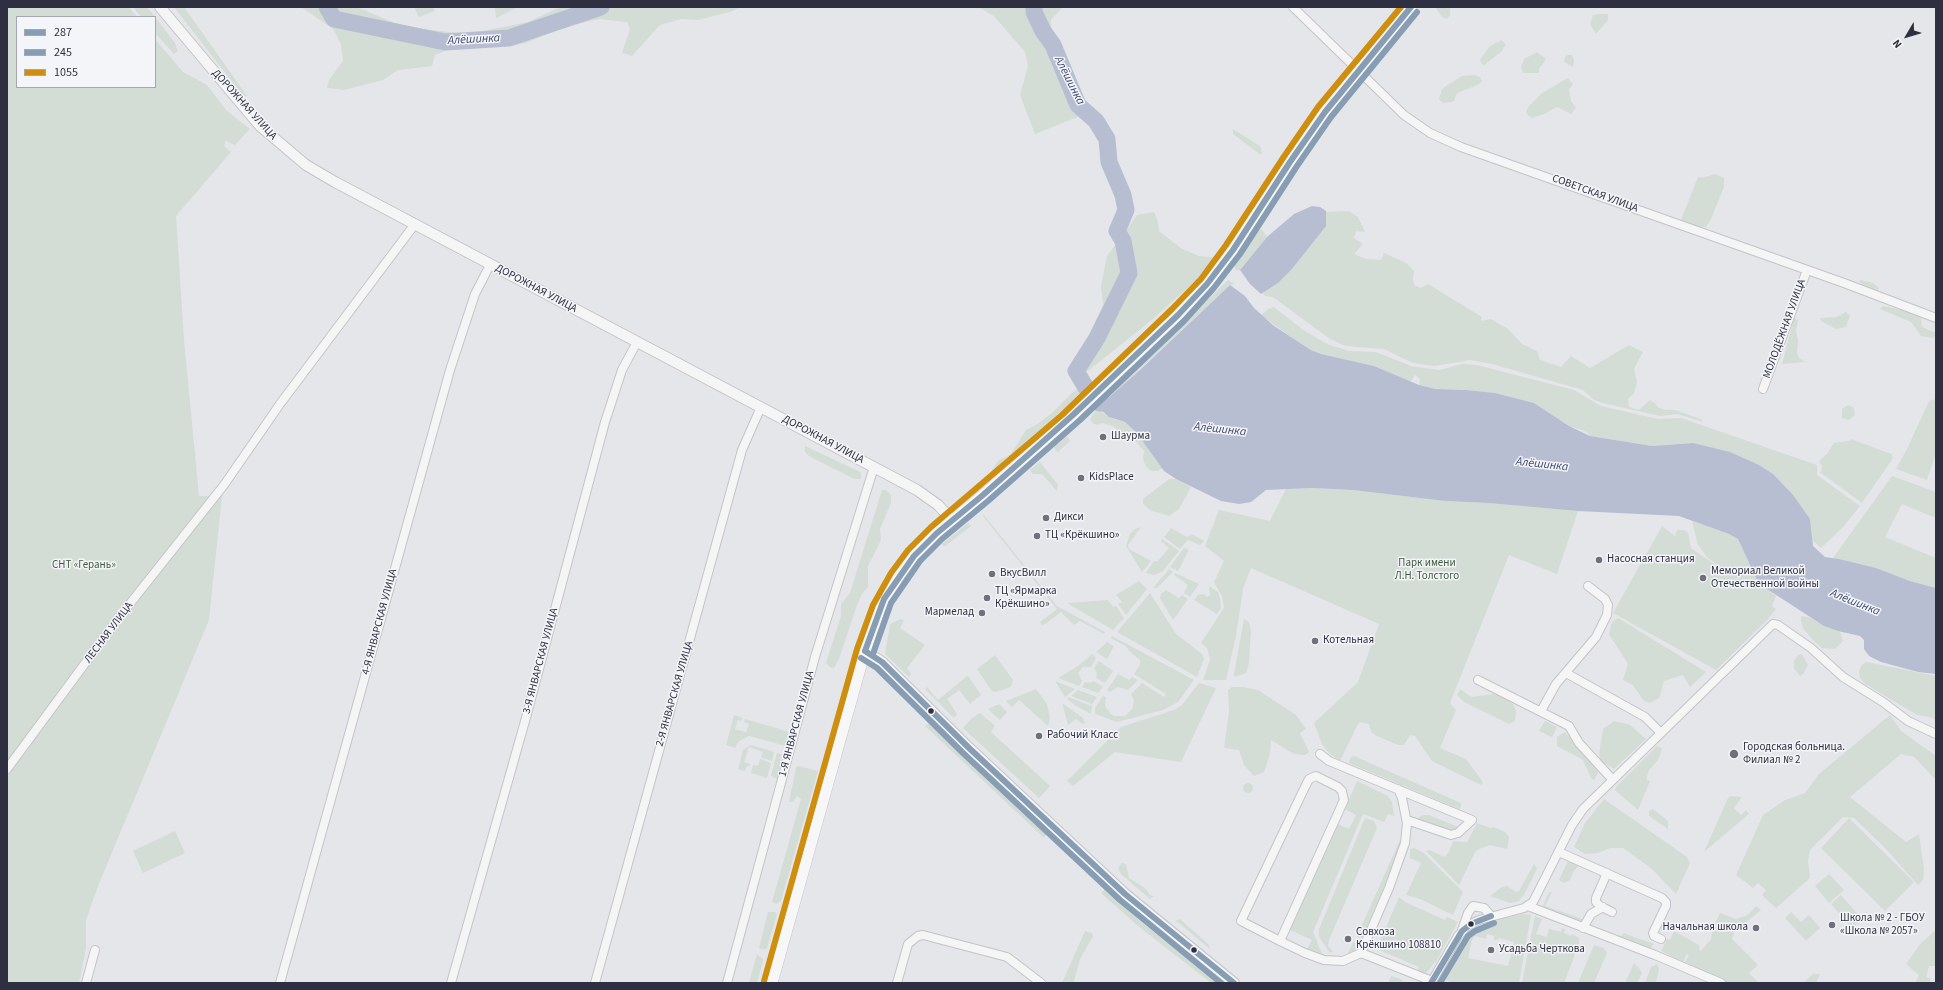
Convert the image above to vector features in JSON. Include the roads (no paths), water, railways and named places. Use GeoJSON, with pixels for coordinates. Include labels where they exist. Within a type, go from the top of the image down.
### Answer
{"type":"FeatureCollection","features":[{"type":"Feature","properties":{"kind":"main road"},"geometry":{"type":"LineString","coordinates":[[772,983],[865,651],[880,608],[898,577],[925,544],[1049,437],[1178,315],[1225,262],[1316,125],[1411,7]]}},
{"type":"Feature","properties":{"kind":"street","name":"ДОРОЖНАЯ УЛИЦА"},"geometry":{"type":"LineString","coordinates":[[160,7],[247,112],[275,140],[306,165],[874,467],[928,497],[952,520]]}},
{"type":"Feature","properties":{"kind":"street","name":"СОВЕТСКАЯ УЛИЦА"},"geometry":{"type":"LineString","coordinates":[[1293,7],[1412,122],[1438,137],[1936,318]]}},
{"type":"Feature","properties":{"kind":"street","name":"ЛЕСНАЯ УЛИЦА"},"geometry":{"type":"LineString","coordinates":[[7,769],[117,620],[213,499],[280,404],[415,224]]}},
{"type":"Feature","properties":{"kind":"street","name":"4-Я ЯНВАРСКАЯ УЛИЦА"},"geometry":{"type":"LineString","coordinates":[[280,983],[450,370],[475,294],[490,264]]}},
{"type":"Feature","properties":{"kind":"street","name":"МОЛОДЁЖНАЯ УЛИЦА"},"geometry":{"type":"LineString","coordinates":[[1763,389],[1807,270]]}},
{"type":"Feature","properties":{"kind":"street","name":"3-Я ЯНВАРСКАЯ УЛИЦА"},"geometry":{"type":"LineString","coordinates":[[451,983],[527,714],[605,422],[622,370],[637,342]]}},
{"type":"Feature","properties":{"kind":"street","name":"2-Я ЯНВАРСКАЯ УЛИЦА"},"geometry":{"type":"LineString","coordinates":[[594,983],[742,450],[761,407]]}},
{"type":"Feature","properties":{"kind":"street","name":"1-Я ЯНВАРСКАЯ УЛИЦА"},"geometry":{"type":"LineString","coordinates":[[727,983],[814,657],[874,467]]}},
{"type":"Feature","properties":{"kind":"street"},"geometry":{"type":"LineString","coordinates":[[1541,711],[1556,684],[1596,637],[1607,615],[1608,605],[1605,599],[1588,586]]}},
{"type":"Feature","properties":{"kind":"street"},"geometry":{"type":"LineString","coordinates":[[1462,931],[1471,924],[1491,916],[1528,906],[1534,901],[1577,816],[1612,779],[1661,733],[1770,625],[1775,623],[1811,648],[1843,677],[1908,721],[1936,734]]}},
{"type":"Feature","properties":{"kind":"street"},"geometry":{"type":"LineString","coordinates":[[865,651],[882,662],[968,747],[1125,894],[1234,983]]}},
{"type":"Feature","properties":{"kind":"street"},"geometry":{"type":"LineString","coordinates":[[1566,673],[1641,714],[1661,733]]}},
{"type":"Feature","properties":{"kind":"street"},"geometry":{"type":"LineString","coordinates":[[1478,680],[1569,726],[1579,743],[1612,779]]}},
{"type":"Feature","properties":{"kind":"street"},"geometry":{"type":"LineString","coordinates":[[1320,754],[1329,761],[1472,820],[1458,833],[1451,835],[1407,820]]}},
{"type":"Feature","properties":{"kind":"street"},"geometry":{"type":"LineString","coordinates":[[1280,941],[1344,800],[1342,791],[1338,787],[1316,776],[1309,779],[1241,921],[1280,941],[1305,953],[1334,962],[1361,953],[1432,982],[1462,931],[1468,913],[1473,906],[1484,908],[1491,916]]}},
{"type":"Feature","properties":{"kind":"street"},"geometry":{"type":"LineString","coordinates":[[1361,953],[1389,888],[1405,843],[1407,820],[1398,789]]}},
{"type":"Feature","properties":{"kind":"street"},"geometry":{"type":"LineString","coordinates":[[1559,852],[1662,898],[1666,902],[1666,906],[1653,933],[1654,936],[1661,939]]}},
{"type":"Feature","properties":{"kind":"street"},"geometry":{"type":"LineString","coordinates":[[1607,873],[1596,898],[1596,902],[1612,912]]}},
{"type":"Feature","properties":{"kind":"street"},"geometry":{"type":"LineString","coordinates":[[1528,906],[1655,955],[1721,983]]}},
{"type":"Feature","properties":{"kind":"street"},"geometry":{"type":"LineString","coordinates":[[1583,928],[1591,914],[1603,907]]}},
{"type":"Feature","properties":{"kind":"street"},"geometry":{"type":"LineString","coordinates":[[897,983],[908,944],[918,936],[924,935],[1007,957],[1041,983]]}},
{"type":"Feature","properties":{"kind":"street"},"geometry":{"type":"LineString","coordinates":[[86,983],[95,950]]}},
{"type":"Feature","properties":{"kind":"water"},"geometry":{"type":"Polygon","coordinates":[[[1312,206],[1320,207],[1326,211],[1326,226],[1292,269],[1278,283],[1261,294],[1250,284],[1240,270],[1267,237],[1294,214],[1312,206]]]}},
{"type":"Feature","properties":{"kind":"water"},"geometry":{"type":"Polygon","coordinates":[[[1230,285],[1245,296],[1254,308],[1274,326],[1311,350],[1321,354],[1374,366],[1419,385],[1436,389],[1495,393],[1534,403],[1569,426],[1590,436],[1652,446],[1693,443],[1730,452],[1759,465],[1773,474],[1793,495],[1810,519],[1813,546],[1825,557],[1876,568],[1910,581],[1936,588],[1936,674],[1918,672],[1881,662],[1869,656],[1864,649],[1864,640],[1860,636],[1824,626],[1767,589],[1756,578],[1738,539],[1729,534],[1679,516],[1578,511],[1488,503],[1445,501],[1353,490],[1311,488],[1266,490],[1251,502],[1239,504],[1221,501],[1176,479],[1164,471],[1136,432],[1125,422],[1109,417],[1098,407],[1140,370],[1230,285]]]}},
{"type":"Feature","properties":{"kind":"waterway","name":"Алёшинка"},"geometry":{"type":"LineString","coordinates":[[327,7],[334,19],[445,42],[509,38],[601,7]]}},
{"type":"Feature","properties":{"kind":"waterway","name":"Алёшинка"},"geometry":{"type":"LineString","coordinates":[[1034,7],[1034,12],[1043,31],[1053,45],[1078,105],[1096,121],[1107,139],[1109,162],[1123,195],[1126,210],[1117,231],[1123,241],[1129,273],[1097,338],[1076,371],[1088,391]]}},
{"type":"Feature","properties":{"kind":"place","name":"Шаурма"},"geometry":{"type":"Point","coordinates":[1103,437]}},
{"type":"Feature","properties":{"kind":"place","name":"KidsPlace"},"geometry":{"type":"Point","coordinates":[1081,478]}},
{"type":"Feature","properties":{"kind":"place","name":"Дикси"},"geometry":{"type":"Point","coordinates":[1046,518]}},
{"type":"Feature","properties":{"kind":"place","name":"ТЦ «Крёкшино»"},"geometry":{"type":"Point","coordinates":[1037,536]}},
{"type":"Feature","properties":{"kind":"place","name":"Насосная станция"},"geometry":{"type":"Point","coordinates":[1599,560]}},
{"type":"Feature","properties":{"kind":"place","name":"ВкусВилл"},"geometry":{"type":"Point","coordinates":[992,574]}},
{"type":"Feature","properties":{"kind":"place","name":"Мемориал Великой Отечественной войны"},"geometry":{"type":"Point","coordinates":[1703,578]}},
{"type":"Feature","properties":{"kind":"place","name":"ТЦ «Ярмарка Крёкшино»"},"geometry":{"type":"Point","coordinates":[987,598]}},
{"type":"Feature","properties":{"kind":"place","name":"Мармелад"},"geometry":{"type":"Point","coordinates":[982,613]}},
{"type":"Feature","properties":{"kind":"place","name":"Котельная"},"geometry":{"type":"Point","coordinates":[1315,641]}},
{"type":"Feature","properties":{"kind":"place","name":"Рабочий Класс"},"geometry":{"type":"Point","coordinates":[1039,736]}},
{"type":"Feature","properties":{"kind":"place","name":"Городская больница. Филиал № 2"},"geometry":{"type":"Point","coordinates":[1734,754]}},
{"type":"Feature","properties":{"kind":"place","name":"Школа № 2 - ГБОУ «Школа № 2057»"},"geometry":{"type":"Point","coordinates":[1832,925]}},
{"type":"Feature","properties":{"kind":"place","name":"Начальная школа"},"geometry":{"type":"Point","coordinates":[1756,928]}},
{"type":"Feature","properties":{"kind":"place","name":"Совхоза Крёкшино 108810"},"geometry":{"type":"Point","coordinates":[1348,939]}},
{"type":"Feature","properties":{"kind":"place","name":"Усадьба Черткова"},"geometry":{"type":"Point","coordinates":[1491,950]}},
{"type":"Feature","properties":{"kind":"park label","name":"СНТ «Герань»"},"geometry":{"type":"Point","coordinates":[84,566]}},
{"type":"Feature","properties":{"kind":"park label","name":"Парк имени Л.Н. Толстого"},"geometry":{"type":"Point","coordinates":[1427,570]}}]}
